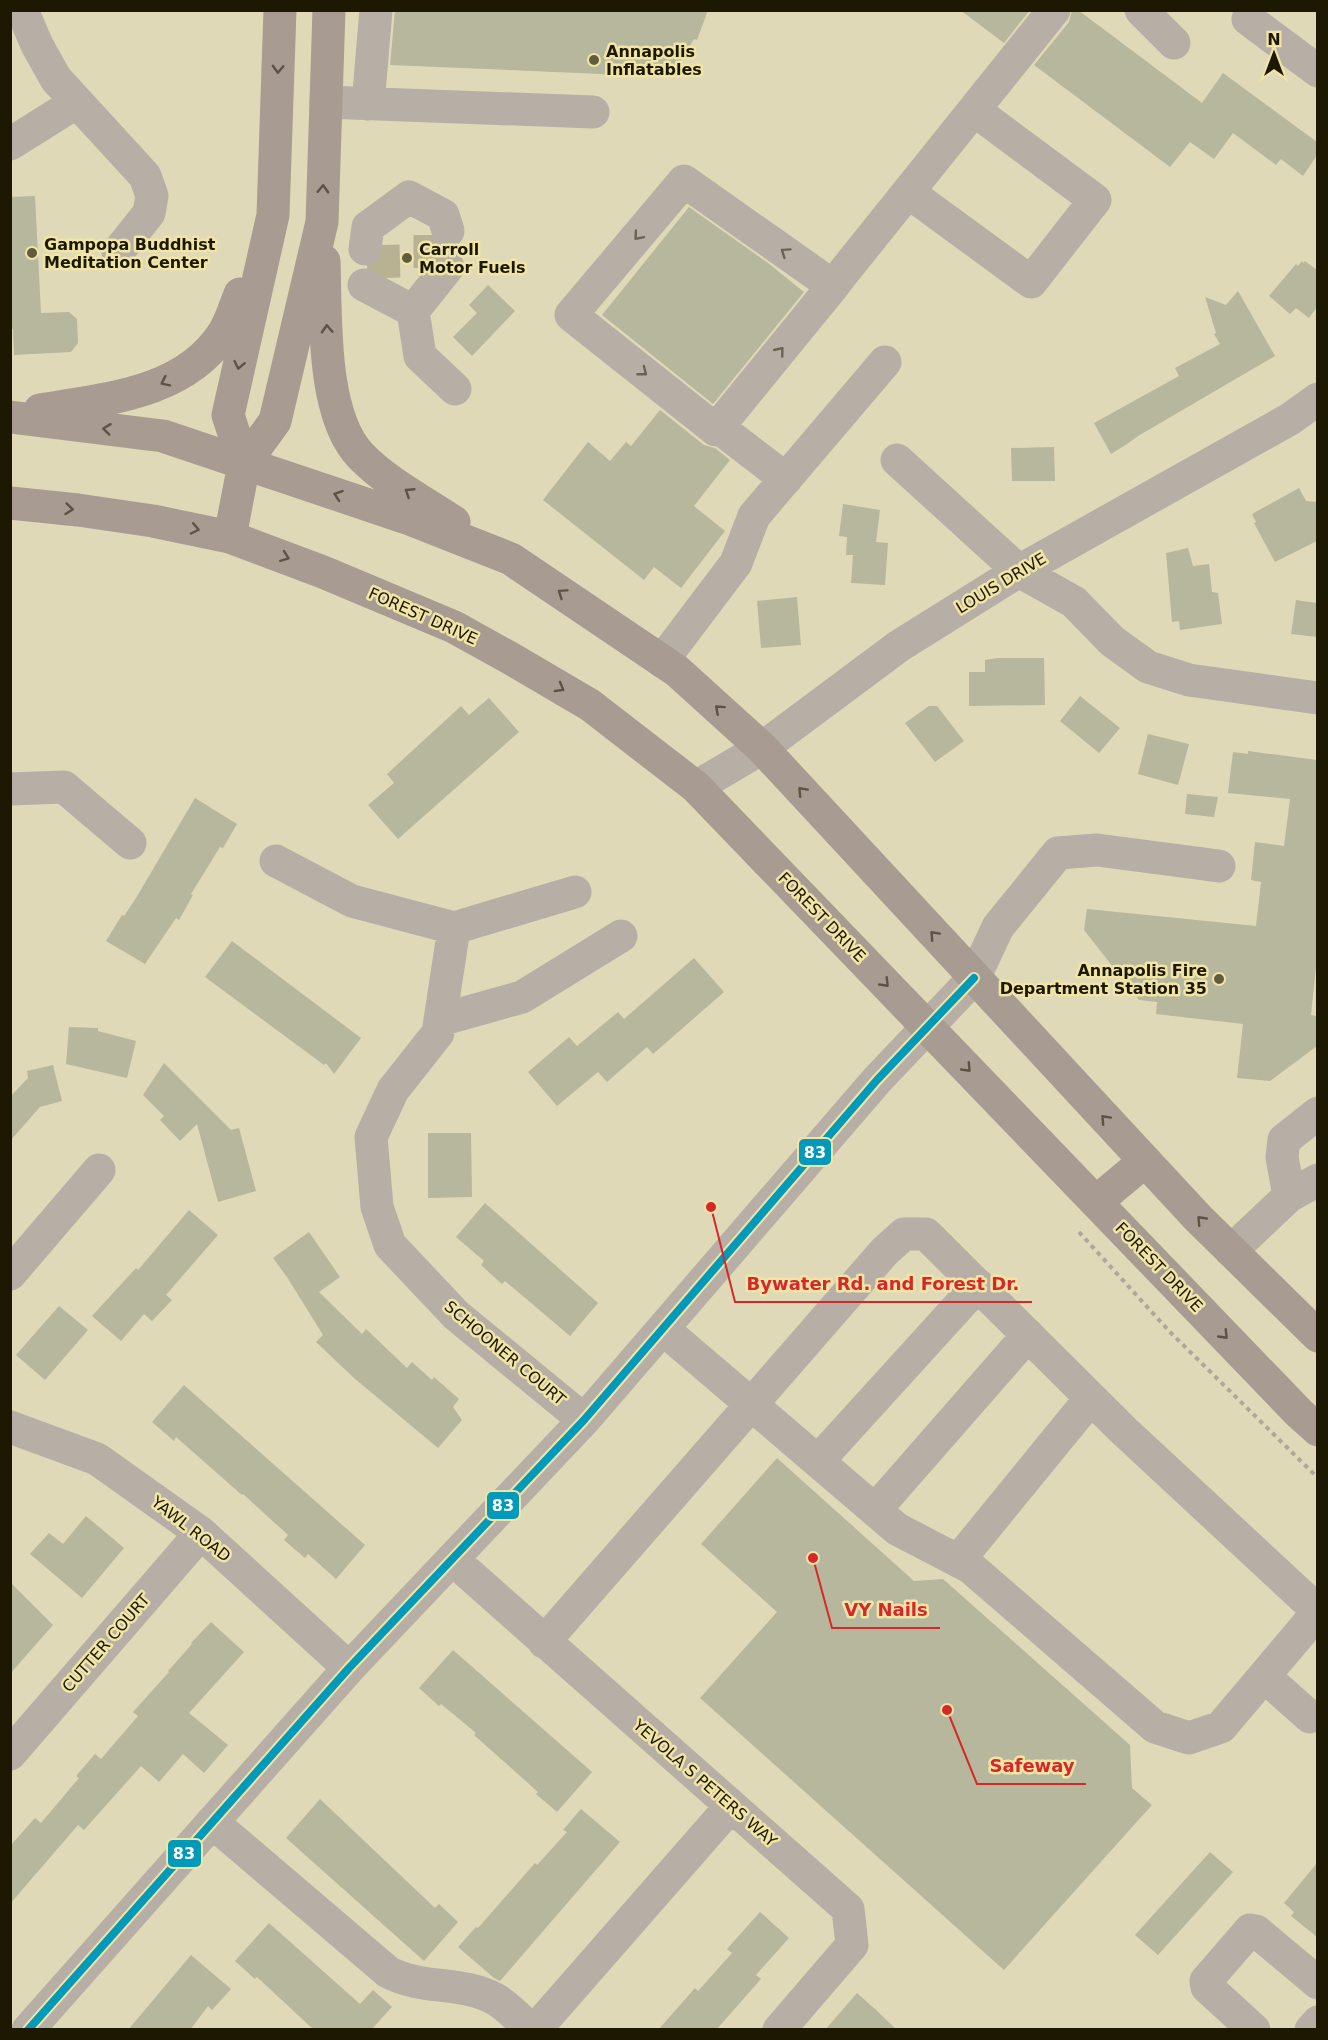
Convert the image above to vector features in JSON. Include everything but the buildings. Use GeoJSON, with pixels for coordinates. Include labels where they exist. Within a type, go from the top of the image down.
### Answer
{"type":"FeatureCollection","features":[{"type":"Feature","properties":{"kind":"main road"},"geometry":{"type":"LineString","coordinates":[[244,464],[228,415],[273,214],[280,10]]}},
{"type":"Feature","properties":{"kind":"main road"},"geometry":{"type":"LineString","coordinates":[[329,10],[322,222],[330,383],[340,424],[359,454],[382,475],[677,671],[762,748],[1145,1161],[1317,1336]]}},
{"type":"Feature","properties":{"kind":"main road"},"geometry":{"type":"LineString","coordinates":[[10,416],[122,397],[180,374],[204,357],[225,332],[273,214]]}},
{"type":"Feature","properties":{"kind":"main road"},"geometry":{"type":"LineString","coordinates":[[230,537],[244,464],[275,421],[322,222]]}},
{"type":"Feature","properties":{"kind":"main road"},"geometry":{"type":"LineString","coordinates":[[10,416],[163,436],[407,518],[511,559]]}},
{"type":"Feature","properties":{"kind":"main road","name":"FOREST DRIVE"},"geometry":{"type":"LineString","coordinates":[[10,503],[153,521],[230,537],[323,572],[454,627],[590,705],[696,787],[1317,1430]]}},
{"type":"Feature","properties":{"kind":"main road"},"geometry":{"type":"LineString","coordinates":[[1096,1202],[1145,1161]]}},
{"type":"Feature","properties":{"kind":"street"},"geometry":{"type":"LineString","coordinates":[[22,10],[37,45],[56,78],[145,176],[152,196],[149,213],[118,252]]}},
{"type":"Feature","properties":{"kind":"street"},"geometry":{"type":"LineString","coordinates":[[368,104],[376,10]]}},
{"type":"Feature","properties":{"kind":"street"},"geometry":{"type":"LineString","coordinates":[[832,286],[684,182],[571,315],[716,430],[974,110],[1054,10]]}},
{"type":"Feature","properties":{"kind":"street"},"geometry":{"type":"LineString","coordinates":[[1141,10],[1174,43]]}},
{"type":"Feature","properties":{"kind":"street"},"geometry":{"type":"LineString","coordinates":[[1248,19],[1317,71]]}},
{"type":"Feature","properties":{"kind":"street"},"geometry":{"type":"LineString","coordinates":[[10,144],[77,102]]}},
{"type":"Feature","properties":{"kind":"street"},"geometry":{"type":"LineString","coordinates":[[326,102],[593,112]]}},
{"type":"Feature","properties":{"kind":"street"},"geometry":{"type":"LineString","coordinates":[[908,192],[1031,282],[1095,200],[974,110]]}},
{"type":"Feature","properties":{"kind":"street"},"geometry":{"type":"LineString","coordinates":[[374,247],[368,227],[409,197],[443,214],[439,233]]}},
{"type":"Feature","properties":{"kind":"street"},"geometry":{"type":"LineString","coordinates":[[439,269],[413,311],[420,356],[455,389]]}},
{"type":"Feature","properties":{"kind":"street"},"geometry":{"type":"LineString","coordinates":[[374,283],[413,311]]}},
{"type":"Feature","properties":{"kind":"street"},"geometry":{"type":"LineString","coordinates":[[662,661],[736,563],[754,516],[885,362]]}},
{"type":"Feature","properties":{"kind":"street","name":"LOUIS DRIVE"},"geometry":{"type":"LineString","coordinates":[[696,787],[762,748],[898,646],[1019,571],[1290,419],[1317,399]]}},
{"type":"Feature","properties":{"kind":"street"},"geometry":{"type":"LineString","coordinates":[[718,427],[786,479]]}},
{"type":"Feature","properties":{"kind":"street"},"geometry":{"type":"LineString","coordinates":[[897,460],[1019,571],[1074,602],[1112,641],[1148,667],[1189,680],[1317,698]]}},
{"type":"Feature","properties":{"kind":"street"},"geometry":{"type":"LineString","coordinates":[[10,789],[64,787],[130,843]]}},
{"type":"Feature","properties":{"kind":"street"},"geometry":{"type":"LineString","coordinates":[[28,2030],[349,1668],[584,1420],[806,1161],[927,1026],[974,978],[998,927],[1058,853],[1097,850],[1219,866]]}},
{"type":"Feature","properties":{"kind":"street"},"geometry":{"type":"LineString","coordinates":[[276,861],[352,901],[454,928],[575,892]]}},
{"type":"Feature","properties":{"kind":"street","name":"SCHOONER COURT"},"geometry":{"type":"LineString","coordinates":[[454,928],[438,1033],[393,1090],[371,1137],[377,1207],[390,1245],[456,1315],[584,1420]]}},
{"type":"Feature","properties":{"kind":"street"},"geometry":{"type":"LineString","coordinates":[[440,1020],[522,997],[621,936]]}},
{"type":"Feature","properties":{"kind":"street"},"geometry":{"type":"LineString","coordinates":[[1288,1196],[1282,1157],[1284,1140],[1317,1113]]}},
{"type":"Feature","properties":{"kind":"street"},"geometry":{"type":"LineString","coordinates":[[10,1274],[99,1170]]}},
{"type":"Feature","properties":{"kind":"street"},"geometry":{"type":"LineString","coordinates":[[1231,1251],[1288,1196],[1317,1180]]}},
{"type":"Feature","properties":{"kind":"street"},"geometry":{"type":"LineString","coordinates":[[544,1642],[750,1403],[885,1251],[904,1234],[926,1234],[1091,1398],[1317,1612],[1221,1727],[1189,1738],[1155,1727],[970,1567],[897,1529],[874,1510],[818,1461],[750,1403],[663,1329]]}},
{"type":"Feature","properties":{"kind":"street"},"geometry":{"type":"LineString","coordinates":[[818,1461],[978,1285]]}},
{"type":"Feature","properties":{"kind":"street"},"geometry":{"type":"LineString","coordinates":[[874,1510],[1028,1335]]}},
{"type":"Feature","properties":{"kind":"street"},"geometry":{"type":"LineString","coordinates":[[958,1561],[1091,1398]]}},
{"type":"Feature","properties":{"kind":"street","name":"YAWL ROAD"},"geometry":{"type":"LineString","coordinates":[[10,1427],[97,1459],[201,1533],[349,1668]]}},
{"type":"Feature","properties":{"kind":"street","name":"CUTTER COURT"},"geometry":{"type":"LineString","coordinates":[[10,1754],[201,1533]]}},
{"type":"Feature","properties":{"kind":"street","name":"YEVOLA S PETERS WAY"},"geometry":{"type":"LineString","coordinates":[[452,1559],[848,1909],[852,1945],[779,2030]]}},
{"type":"Feature","properties":{"kind":"street"},"geometry":{"type":"LineString","coordinates":[[1264,1676],[1315,1720]]}},
{"type":"Feature","properties":{"kind":"street"},"geometry":{"type":"LineString","coordinates":[[212,1822],[388,1972],[409,1981],[477,1992],[497,2000],[533,2030],[731,1806]]}},
{"type":"Feature","properties":{"kind":"street"},"geometry":{"type":"LineString","coordinates":[[1254,2030],[1208,1987],[1206,1981],[1250,1930],[1256,1931],[1317,1983]]}},
{"type":"Feature","properties":{"kind":"street"},"geometry":{"type":"LineString","coordinates":[[1311,2030],[1317,2022]]}},
{"type":"Feature","properties":{"kind":"tunnel"},"geometry":{"type":"LineString","coordinates":[[430,235],[430,271]]}},
{"type":"Feature","properties":{"kind":"tunnel"},"geometry":{"type":"LineString","coordinates":[[383,245],[384,281]]}},
{"type":"Feature","properties":{"kind":"transit line","name":"83"},"geometry":{"type":"LineString","coordinates":[[28,2030],[349,1668],[584,1420],[877,1080],[974,978]]}},
{"type":"Feature","properties":{"kind":"place","name":"Annapolis Inflatables"},"geometry":{"type":"Point","coordinates":[594,60]}},
{"type":"Feature","properties":{"kind":"place","name":"Gampopa Buddhist Meditation Center"},"geometry":{"type":"Point","coordinates":[32,253]}},
{"type":"Feature","properties":{"kind":"place","name":"Carroll Motor Fuels"},"geometry":{"type":"Point","coordinates":[407,258]}},
{"type":"Feature","properties":{"kind":"place","name":"Annapolis Fire Department Station 35"},"geometry":{"type":"Point","coordinates":[1219,979]}},
{"type":"Feature","properties":{"kind":"place","name":"Bywater Rd. and Forest Dr."},"geometry":{"type":"Point","coordinates":[711,1207]}},
{"type":"Feature","properties":{"kind":"place","name":"VY Nails"},"geometry":{"type":"Point","coordinates":[813,1558]}},
{"type":"Feature","properties":{"kind":"place","name":"Safeway"},"geometry":{"type":"Point","coordinates":[947,1710]}}]}
